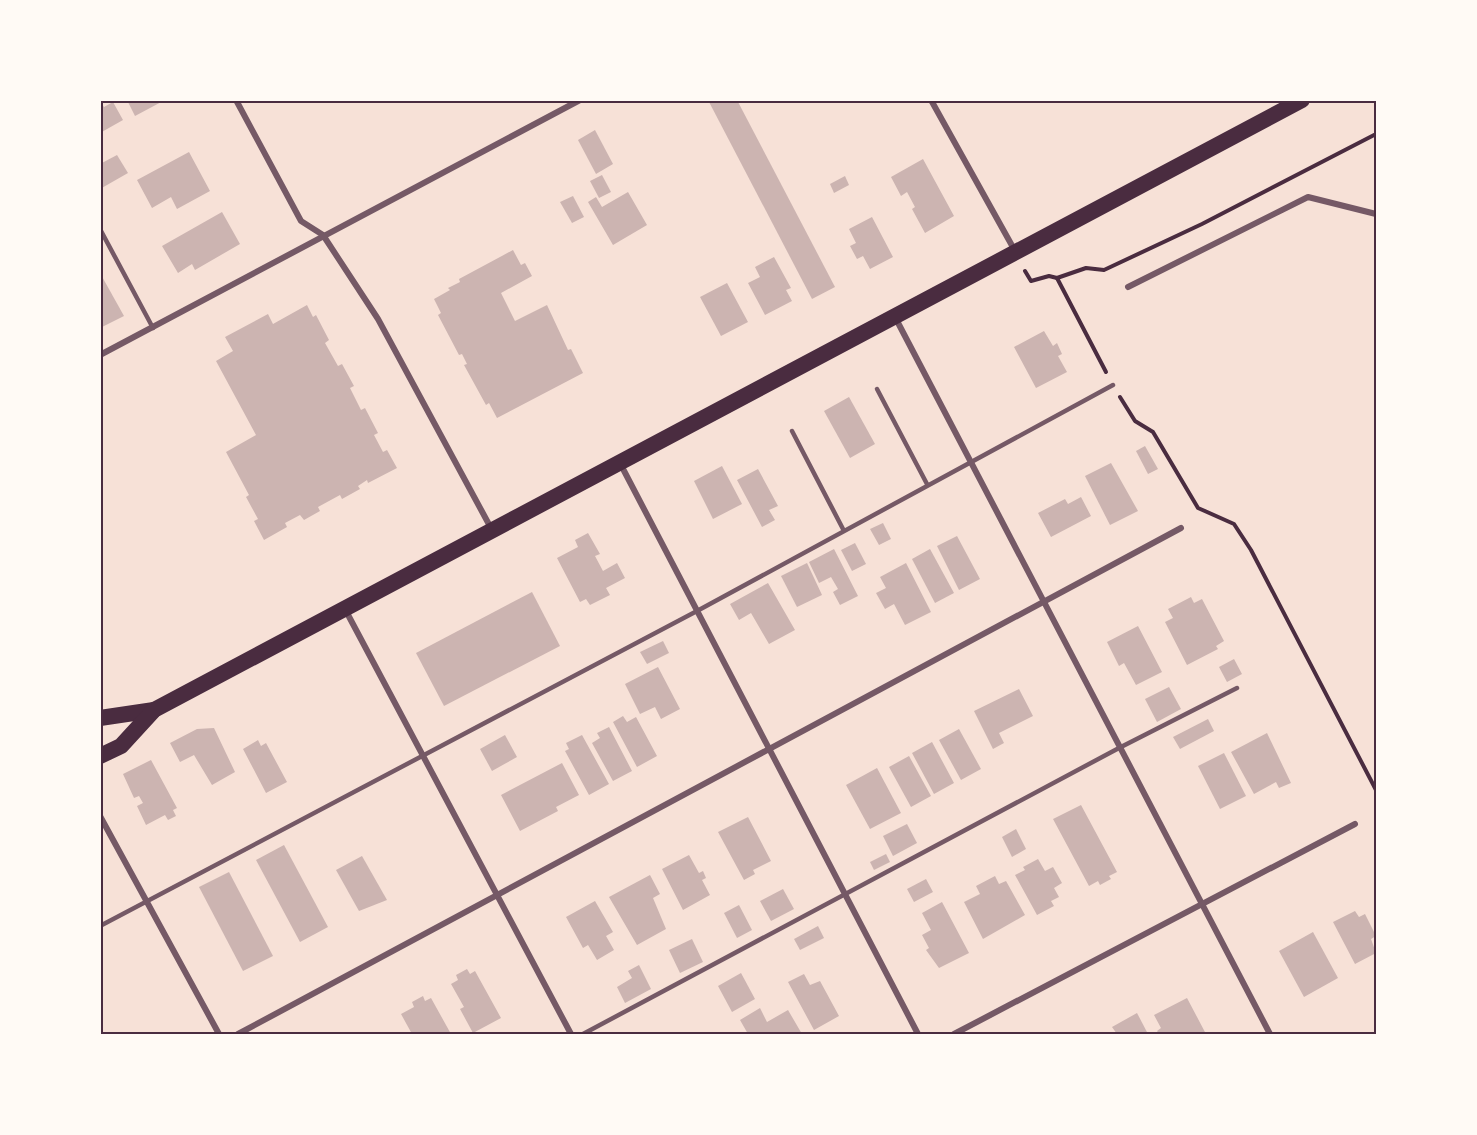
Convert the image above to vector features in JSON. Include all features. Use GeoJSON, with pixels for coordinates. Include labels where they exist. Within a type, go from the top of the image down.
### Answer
{"type":"FeatureCollection","features":[{"type":"Feature","properties":{"kind":"highway"},"geometry":{"type":"LineString","coordinates":[[100,718],[154,710],[494,532],[1015,251],[1302,100]]}},
{"type":"Feature","properties":{"kind":"highway"},"geometry":{"type":"LineString","coordinates":[[100,756],[121,746],[154,710]]}},
{"type":"Feature","properties":{"kind":"street"},"geometry":{"type":"LineString","coordinates":[[236,100],[301,221],[323,235],[378,319],[494,532]]}},
{"type":"Feature","properties":{"kind":"street"},"geometry":{"type":"LineString","coordinates":[[100,355],[580,100]]}},
{"type":"Feature","properties":{"kind":"street"},"geometry":{"type":"LineString","coordinates":[[931,100],[1015,251]]}},
{"type":"Feature","properties":{"kind":"street"},"geometry":{"type":"LineString","coordinates":[[1128,287],[1308,198],[1377,214]]}},
{"type":"Feature","properties":{"kind":"street"},"geometry":{"type":"LineString","coordinates":[[895,316],[1042,602],[1270,1035]]}},
{"type":"Feature","properties":{"kind":"street"},"geometry":{"type":"LineString","coordinates":[[620,464],[694,612],[769,749],[918,1035]]}},
{"type":"Feature","properties":{"kind":"street"},"geometry":{"type":"LineString","coordinates":[[238,1035],[1181,528]]}},
{"type":"Feature","properties":{"kind":"street"},"geometry":{"type":"LineString","coordinates":[[345,611],[571,1035]]}},
{"type":"Feature","properties":{"kind":"street"},"geometry":{"type":"LineString","coordinates":[[100,816],[219,1035]]}},
{"type":"Feature","properties":{"kind":"street"},"geometry":{"type":"LineString","coordinates":[[954,1035],[1355,824]]}},
{"type":"Feature","properties":{"kind":"lane"},"geometry":{"type":"LineString","coordinates":[[100,229],[153,328]]}},
{"type":"Feature","properties":{"kind":"lane"},"geometry":{"type":"LineString","coordinates":[[100,926],[668,626],[843,529],[927,484],[972,463],[1113,385]]}},
{"type":"Feature","properties":{"kind":"lane"},"geometry":{"type":"LineString","coordinates":[[877,389],[927,484]]}},
{"type":"Feature","properties":{"kind":"lane"},"geometry":{"type":"LineString","coordinates":[[792,431],[843,529]]}},
{"type":"Feature","properties":{"kind":"lane"},"geometry":{"type":"LineString","coordinates":[[583,1035],[1119,748],[1238,688]]}},
{"type":"Feature","properties":{"kind":"path"},"geometry":{"type":"LineString","coordinates":[[1015,251],[1031,281],[1049,276],[1057,278],[1086,268],[1104,270],[1202,224],[1377,134]]}},
{"type":"Feature","properties":{"kind":"path"},"geometry":{"type":"LineString","coordinates":[[1057,278],[1135,422],[1154,432],[1198,508],[1234,524],[1251,550],[1377,790]]}},
{"type":"Feature","properties":{"kind":"building"},"geometry":{"type":"Polygon","coordinates":[[[127,100],[165,100],[135,116],[127,100]]]}},
{"type":"Feature","properties":{"kind":"building"},"geometry":{"type":"Polygon","coordinates":[[[708,100],[737,100],[835,287],[812,299],[708,100]]]}},
{"type":"Feature","properties":{"kind":"building"},"geometry":{"type":"Polygon","coordinates":[[[100,102],[104,107],[113,102],[123,120],[100,133],[100,102]]]}},
{"type":"Feature","properties":{"kind":"building"},"geometry":{"type":"Polygon","coordinates":[[[595,130],[613,164],[596,174],[578,140],[595,130]]]}},
{"type":"Feature","properties":{"kind":"building"},"geometry":{"type":"Polygon","coordinates":[[[189,152],[210,191],[177,209],[171,197],[152,208],[137,180],[189,152]]]}},
{"type":"Feature","properties":{"kind":"building"},"geometry":{"type":"Polygon","coordinates":[[[117,155],[128,173],[100,189],[100,164],[117,155]]]}},
{"type":"Feature","properties":{"kind":"building"},"geometry":{"type":"Polygon","coordinates":[[[923,159],[954,216],[925,233],[912,209],[915,207],[907,192],[901,196],[891,177],[923,159]]]}},
{"type":"Feature","properties":{"kind":"building"},"geometry":{"type":"Polygon","coordinates":[[[602,175],[611,192],[599,198],[590,181],[602,175]]]}},
{"type":"Feature","properties":{"kind":"building"},"geometry":{"type":"Polygon","coordinates":[[[845,176],[849,185],[834,193],[830,184],[845,176]]]}},
{"type":"Feature","properties":{"kind":"building"},"geometry":{"type":"Polygon","coordinates":[[[628,192],[647,225],[613,245],[588,202],[596,197],[602,207],[628,192]]]}},
{"type":"Feature","properties":{"kind":"building"},"geometry":{"type":"Polygon","coordinates":[[[573,196],[584,217],[572,223],[560,202],[573,196]]]}},
{"type":"Feature","properties":{"kind":"building"},"geometry":{"type":"Polygon","coordinates":[[[222,212],[240,244],[195,270],[192,264],[178,273],[162,246],[222,212]]]}},
{"type":"Feature","properties":{"kind":"building"},"geometry":{"type":"Polygon","coordinates":[[[872,217],[893,257],[870,269],[863,256],[857,259],[850,246],[856,243],[849,229],[872,217]]]}},
{"type":"Feature","properties":{"kind":"building"},"geometry":{"type":"Polygon","coordinates":[[[513,250],[521,265],[525,263],[532,276],[501,293],[515,321],[547,305],[568,350],[571,349],[583,373],[497,418],[489,403],[486,405],[464,365],[467,364],[462,354],[459,355],[438,315],[441,313],[434,299],[460,282],[459,279],[513,250]]]}},
{"type":"Feature","properties":{"kind":"building"},"geometry":{"type":"Polygon","coordinates":[[[774,257],[791,288],[786,290],[792,301],[765,315],[748,283],[760,277],[755,267],[774,257]]]}},
{"type":"Feature","properties":{"kind":"building"},"geometry":{"type":"Polygon","coordinates":[[[100,273],[124,316],[100,328],[100,273]]]}},
{"type":"Feature","properties":{"kind":"building"},"geometry":{"type":"Polygon","coordinates":[[[727,283],[748,322],[721,336],[700,297],[727,283]]]}},
{"type":"Feature","properties":{"kind":"building"},"geometry":{"type":"Polygon","coordinates":[[[307,305],[313,317],[316,315],[329,340],[325,343],[338,366],[342,364],[354,386],[350,388],[361,410],[365,408],[378,433],[374,435],[383,452],[387,450],[397,468],[368,483],[367,480],[358,486],[360,489],[342,499],[340,495],[318,507],[320,511],[304,520],[300,515],[285,523],[287,527],[264,540],[254,521],[258,519],[246,497],[249,495],[226,452],[256,435],[216,361],[233,351],[225,337],[268,314],[273,324],[307,305]]]}},
{"type":"Feature","properties":{"kind":"building"},"geometry":{"type":"Polygon","coordinates":[[[1044,331],[1053,346],[1057,343],[1062,354],[1058,356],[1067,372],[1036,388],[1014,347],[1044,331]]]}},
{"type":"Feature","properties":{"kind":"building"},"geometry":{"type":"Polygon","coordinates":[[[849,397],[875,444],[850,458],[824,411],[849,397]]]}},
{"type":"Feature","properties":{"kind":"building"},"geometry":{"type":"Polygon","coordinates":[[[1145,446],[1158,469],[1148,474],[1136,451],[1145,446]]]}},
{"type":"Feature","properties":{"kind":"building"},"geometry":{"type":"Polygon","coordinates":[[[1111,463],[1138,511],[1110,525],[1085,476],[1111,463]]]}},
{"type":"Feature","properties":{"kind":"building"},"geometry":{"type":"Polygon","coordinates":[[[722,466],[742,504],[713,519],[694,481],[722,466]]]}},
{"type":"Feature","properties":{"kind":"building"},"geometry":{"type":"Polygon","coordinates":[[[758,469],[778,506],[769,510],[775,520],[762,527],[737,480],[758,469]]]}},
{"type":"Feature","properties":{"kind":"building"},"geometry":{"type":"Polygon","coordinates":[[[1081,497],[1091,516],[1051,537],[1038,513],[1065,499],[1068,504],[1081,497]]]}},
{"type":"Feature","properties":{"kind":"building"},"geometry":{"type":"Polygon","coordinates":[[[883,523],[891,539],[879,545],[870,529],[883,523]]]}},
{"type":"Feature","properties":{"kind":"building"},"geometry":{"type":"Polygon","coordinates":[[[588,533],[600,554],[595,556],[603,571],[617,563],[625,578],[606,588],[610,595],[590,605],[586,599],[580,602],[557,558],[578,547],[575,540],[588,533]]]}},
{"type":"Feature","properties":{"kind":"building"},"geometry":{"type":"Polygon","coordinates":[[[957,536],[980,579],[959,590],[937,546],[957,536]]]}},
{"type":"Feature","properties":{"kind":"building"},"geometry":{"type":"Polygon","coordinates":[[[855,543],[866,564],[852,571],[841,550],[855,543]]]}},
{"type":"Feature","properties":{"kind":"building"},"geometry":{"type":"Polygon","coordinates":[[[834,549],[858,596],[840,605],[833,592],[838,589],[831,577],[819,583],[809,562],[834,549]]]}},
{"type":"Feature","properties":{"kind":"building"},"geometry":{"type":"Polygon","coordinates":[[[930,549],[954,593],[935,603],[912,559],[930,549]]]}},
{"type":"Feature","properties":{"kind":"building"},"geometry":{"type":"Polygon","coordinates":[[[807,563],[822,595],[797,607],[781,576],[807,563]]]}},
{"type":"Feature","properties":{"kind":"building"},"geometry":{"type":"Polygon","coordinates":[[[906,563],[931,612],[905,625],[894,604],[885,609],[876,593],[886,588],[880,577],[906,563]]]}},
{"type":"Feature","properties":{"kind":"building"},"geometry":{"type":"Polygon","coordinates":[[[768,583],[795,630],[769,644],[751,613],[739,620],[730,604],[768,583]]]}},
{"type":"Feature","properties":{"kind":"building"},"geometry":{"type":"Polygon","coordinates":[[[532,592],[560,646],[444,706],[416,653],[532,592]]]}},
{"type":"Feature","properties":{"kind":"building"},"geometry":{"type":"Polygon","coordinates":[[[1191,597],[1194,603],[1202,599],[1224,641],[1216,646],[1218,649],[1187,665],[1165,622],[1173,618],[1168,609],[1191,597]]]}},
{"type":"Feature","properties":{"kind":"building"},"geometry":{"type":"Polygon","coordinates":[[[1138,626],[1162,672],[1136,685],[1124,663],[1119,666],[1107,642],[1138,626]]]}},
{"type":"Feature","properties":{"kind":"building"},"geometry":{"type":"Polygon","coordinates":[[[663,641],[669,653],[647,664],[640,652],[663,641]]]}},
{"type":"Feature","properties":{"kind":"building"},"geometry":{"type":"Polygon","coordinates":[[[1234,659],[1242,674],[1227,682],[1219,667],[1234,659]]]}},
{"type":"Feature","properties":{"kind":"building"},"geometry":{"type":"Polygon","coordinates":[[[658,667],[680,709],[661,719],[655,707],[640,714],[625,684],[658,667]]]}},
{"type":"Feature","properties":{"kind":"building"},"geometry":{"type":"Polygon","coordinates":[[[1169,687],[1181,709],[1157,722],[1145,699],[1169,687]]]}},
{"type":"Feature","properties":{"kind":"building"},"geometry":{"type":"Polygon","coordinates":[[[1019,689],[1033,716],[999,733],[1004,743],[993,749],[974,711],[1019,689]]]}},
{"type":"Feature","properties":{"kind":"building"},"geometry":{"type":"Polygon","coordinates":[[[623,716],[627,722],[636,717],[657,756],[637,767],[613,722],[623,716]]]}},
{"type":"Feature","properties":{"kind":"building"},"geometry":{"type":"Polygon","coordinates":[[[1208,719],[1214,731],[1180,749],[1173,737],[1208,719]]]}},
{"type":"Feature","properties":{"kind":"building"},"geometry":{"type":"Polygon","coordinates":[[[609,727],[632,771],[613,781],[592,743],[600,738],[597,733],[609,727]]]}},
{"type":"Feature","properties":{"kind":"building"},"geometry":{"type":"Polygon","coordinates":[[[214,728],[235,772],[212,785],[194,755],[180,762],[170,743],[197,729],[214,728]]]}},
{"type":"Feature","properties":{"kind":"building"},"geometry":{"type":"Polygon","coordinates":[[[959,729],[981,769],[961,780],[939,740],[959,729]]]}},
{"type":"Feature","properties":{"kind":"building"},"geometry":{"type":"Polygon","coordinates":[[[1267,733],[1291,783],[1279,788],[1276,782],[1254,794],[1231,752],[1267,733]]]}},
{"type":"Feature","properties":{"kind":"building"},"geometry":{"type":"Polygon","coordinates":[[[505,735],[517,757],[492,771],[480,749],[505,735]]]}},
{"type":"Feature","properties":{"kind":"building"},"geometry":{"type":"Polygon","coordinates":[[[582,735],[609,784],[589,795],[565,751],[569,749],[566,743],[582,735]]]}},
{"type":"Feature","properties":{"kind":"building"},"geometry":{"type":"Polygon","coordinates":[[[258,740],[261,746],[266,743],[287,782],[266,793],[243,749],[258,740]]]}},
{"type":"Feature","properties":{"kind":"building"},"geometry":{"type":"Polygon","coordinates":[[[932,742],[954,783],[934,794],[912,753],[932,742]]]}},
{"type":"Feature","properties":{"kind":"building"},"geometry":{"type":"Polygon","coordinates":[[[1224,753],[1246,796],[1220,809],[1198,766],[1224,753]]]}},
{"type":"Feature","properties":{"kind":"building"},"geometry":{"type":"Polygon","coordinates":[[[909,756],[931,796],[911,807],[889,767],[909,756]]]}},
{"type":"Feature","properties":{"kind":"building"},"geometry":{"type":"Polygon","coordinates":[[[151,760],[177,808],[173,810],[176,816],[168,820],[165,815],[146,825],[137,806],[143,803],[139,796],[134,798],[123,774],[151,760]]]}},
{"type":"Feature","properties":{"kind":"building"},"geometry":{"type":"Polygon","coordinates":[[[562,763],[579,795],[556,807],[558,811],[520,831],[501,795],[562,763]]]}},
{"type":"Feature","properties":{"kind":"building"},"geometry":{"type":"Polygon","coordinates":[[[877,768],[901,813],[870,829],[846,785],[877,768]]]}},
{"type":"Feature","properties":{"kind":"building"},"geometry":{"type":"Polygon","coordinates":[[[1081,805],[1117,872],[1109,876],[1111,879],[1100,885],[1098,881],[1089,886],[1053,819],[1081,805]]]}},
{"type":"Feature","properties":{"kind":"building"},"geometry":{"type":"Polygon","coordinates":[[[748,817],[771,861],[753,870],[755,874],[744,880],[718,832],[748,817]]]}},
{"type":"Feature","properties":{"kind":"building"},"geometry":{"type":"Polygon","coordinates":[[[907,824],[917,843],[893,856],[883,836],[907,824]]]}},
{"type":"Feature","properties":{"kind":"building"},"geometry":{"type":"Polygon","coordinates":[[[1016,829],[1026,849],[1012,857],[1002,837],[1016,829]]]}},
{"type":"Feature","properties":{"kind":"building"},"geometry":{"type":"Polygon","coordinates":[[[284,845],[328,927],[300,942],[256,860],[284,845]]]}},
{"type":"Feature","properties":{"kind":"building"},"geometry":{"type":"Polygon","coordinates":[[[886,854],[890,862],[874,870],[870,862],[886,854]]]}},
{"type":"Feature","properties":{"kind":"building"},"geometry":{"type":"Polygon","coordinates":[[[689,855],[699,873],[703,871],[706,878],[702,880],[710,895],[683,910],[662,869],[689,855]]]}},
{"type":"Feature","properties":{"kind":"building"},"geometry":{"type":"Polygon","coordinates":[[[362,856],[387,900],[359,911],[336,870],[362,856]]]}},
{"type":"Feature","properties":{"kind":"building"},"geometry":{"type":"Polygon","coordinates":[[[1038,859],[1045,871],[1053,867],[1062,883],[1054,888],[1059,897],[1051,901],[1054,906],[1037,915],[1015,875],[1025,870],[1023,867],[1038,859]]]}},
{"type":"Feature","properties":{"kind":"building"},"geometry":{"type":"Polygon","coordinates":[[[229,872],[273,956],[243,971],[199,887],[229,872]]]}},
{"type":"Feature","properties":{"kind":"building"},"geometry":{"type":"Polygon","coordinates":[[[650,875],[660,894],[653,898],[666,929],[637,945],[609,897],[650,875]]]}},
{"type":"Feature","properties":{"kind":"building"},"geometry":{"type":"Polygon","coordinates":[[[995,876],[999,884],[1006,881],[1025,915],[983,939],[964,902],[980,894],[976,886],[995,876]]]}},
{"type":"Feature","properties":{"kind":"building"},"geometry":{"type":"Polygon","coordinates":[[[926,879],[933,892],[914,902],[907,889],[926,879]]]}},
{"type":"Feature","properties":{"kind":"building"},"geometry":{"type":"Polygon","coordinates":[[[783,889],[794,909],[771,921],[760,901],[783,889]]]}},
{"type":"Feature","properties":{"kind":"building"},"geometry":{"type":"Polygon","coordinates":[[[595,901],[613,932],[606,936],[614,950],[597,960],[588,945],[583,948],[566,917],[595,901]]]}},
{"type":"Feature","properties":{"kind":"building"},"geometry":{"type":"Polygon","coordinates":[[[942,902],[969,953],[939,968],[926,950],[929,948],[922,935],[931,930],[922,913],[942,902]]]}},
{"type":"Feature","properties":{"kind":"building"},"geometry":{"type":"Polygon","coordinates":[[[739,905],[752,930],[737,938],[724,913],[739,905]]]}},
{"type":"Feature","properties":{"kind":"building"},"geometry":{"type":"Polygon","coordinates":[[[1355,911],[1359,917],[1365,914],[1376,936],[1371,939],[1376,953],[1355,964],[1333,922],[1355,911]]]}},
{"type":"Feature","properties":{"kind":"building"},"geometry":{"type":"Polygon","coordinates":[[[818,926],[824,938],[800,950],[794,939],[818,926]]]}},
{"type":"Feature","properties":{"kind":"building"},"geometry":{"type":"Polygon","coordinates":[[[1313,932],[1338,978],[1304,997],[1279,951],[1313,932]]]}},
{"type":"Feature","properties":{"kind":"building"},"geometry":{"type":"Polygon","coordinates":[[[692,939],[703,962],[680,973],[669,950],[692,939]]]}},
{"type":"Feature","properties":{"kind":"building"},"geometry":{"type":"Polygon","coordinates":[[[639,965],[651,989],[625,1003],[617,987],[632,978],[628,971],[639,965]]]}},
{"type":"Feature","properties":{"kind":"building"},"geometry":{"type":"Polygon","coordinates":[[[467,969],[470,974],[475,971],[501,1018],[473,1033],[460,1009],[464,1007],[451,984],[458,980],[456,975],[467,969]]]}},
{"type":"Feature","properties":{"kind":"building"},"geometry":{"type":"Polygon","coordinates":[[[741,973],[755,999],[732,1012],[718,986],[741,973]]]}},
{"type":"Feature","properties":{"kind":"building"},"geometry":{"type":"Polygon","coordinates":[[[804,974],[810,985],[820,981],[839,1016],[814,1030],[788,982],[804,974]]]}},
{"type":"Feature","properties":{"kind":"building"},"geometry":{"type":"Polygon","coordinates":[[[423,996],[425,1001],[431,998],[451,1034],[412,1034],[401,1014],[414,1007],[412,1002],[423,996]]]}},
{"type":"Feature","properties":{"kind":"building"},"geometry":{"type":"Polygon","coordinates":[[[1187,998],[1206,1034],[1159,1034],[1157,1031],[1161,1028],[1154,1015],[1187,998]]]}},
{"type":"Feature","properties":{"kind":"building"},"geometry":{"type":"Polygon","coordinates":[[[760,1008],[767,1022],[788,1010],[802,1034],[748,1034],[740,1020],[760,1008]]]}},
{"type":"Feature","properties":{"kind":"building"},"geometry":{"type":"Polygon","coordinates":[[[1137,1013],[1148,1034],[1117,1034],[1112,1027],[1137,1013]]]}}]}
